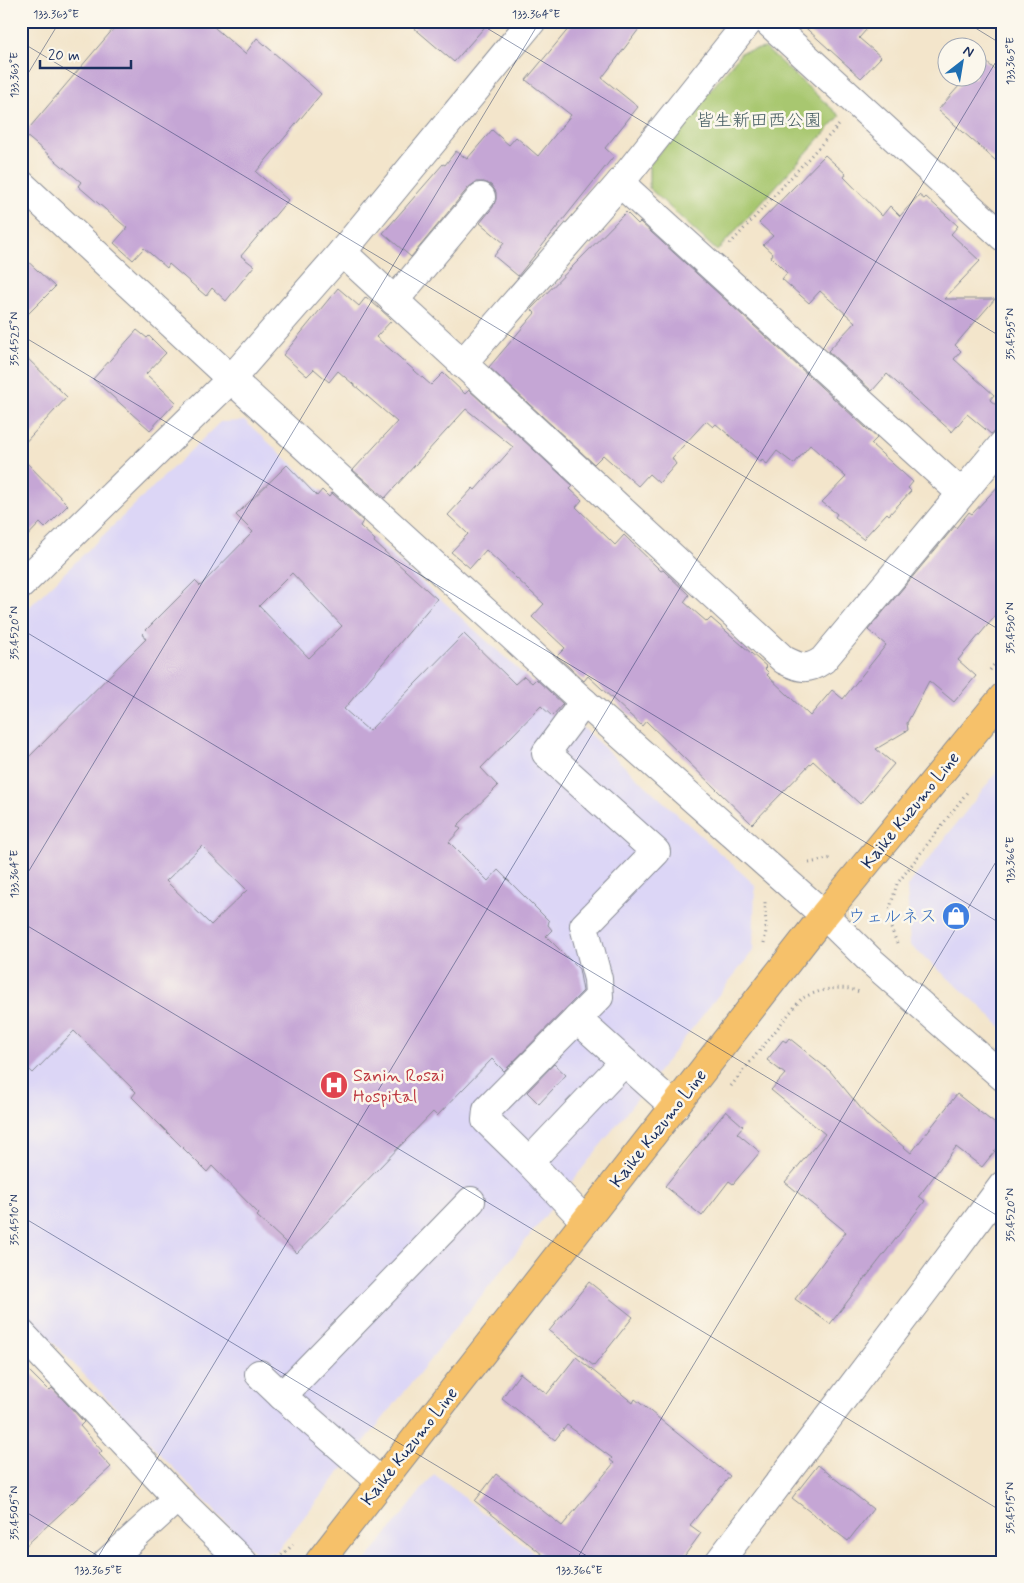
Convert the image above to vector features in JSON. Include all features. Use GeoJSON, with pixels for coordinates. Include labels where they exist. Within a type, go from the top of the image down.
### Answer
{"type":"FeatureCollection","features":[{"type":"Feature","properties":{"kind":"main road","name":"Kaike Kuzumo Line"},"geometry":{"type":"LineString","coordinates":[[319,1562],[824,915],[1003,697]]}},
{"type":"Feature","properties":{"kind":"street"},"geometry":{"type":"LineString","coordinates":[[21,585],[231,379],[342,252],[532,21]]}},
{"type":"Feature","properties":{"kind":"street"},"geometry":{"type":"LineString","coordinates":[[462,364],[620,182],[749,21]]}},
{"type":"Feature","properties":{"kind":"street"},"geometry":{"type":"LineString","coordinates":[[767,21],[1003,237]]}},
{"type":"Feature","properties":{"kind":"street"},"geometry":{"type":"LineString","coordinates":[[620,182],[962,493]]}},
{"type":"Feature","properties":{"kind":"street"},"geometry":{"type":"LineString","coordinates":[[21,184],[584,702],[824,915],[872,962],[1003,1077]]}},
{"type":"Feature","properties":{"kind":"street"},"geometry":{"type":"LineString","coordinates":[[394,301],[481,197]]}},
{"type":"Feature","properties":{"kind":"street"},"geometry":{"type":"LineString","coordinates":[[342,252],[784,660],[798,667],[815,665],[822,660],[1003,444]]}},
{"type":"Feature","properties":{"kind":"street"},"geometry":{"type":"LineString","coordinates":[[584,702],[546,753],[656,852],[584,926],[598,979],[599,997],[487,1110],[486,1120],[585,1221]]}},
{"type":"Feature","properties":{"kind":"street"},"geometry":{"type":"LineString","coordinates":[[578,1019],[675,1107]]}},
{"type":"Feature","properties":{"kind":"street"},"geometry":{"type":"LineString","coordinates":[[529,1162],[624,1062]]}},
{"type":"Feature","properties":{"kind":"street"},"geometry":{"type":"LineString","coordinates":[[719,1562],[1003,1185]]}},
{"type":"Feature","properties":{"kind":"street"},"geometry":{"type":"LineString","coordinates":[[282,1396],[470,1200]]}},
{"type":"Feature","properties":{"kind":"street"},"geometry":{"type":"LineString","coordinates":[[21,1333],[177,1498],[243,1562]]}},
{"type":"Feature","properties":{"kind":"street"},"geometry":{"type":"LineString","coordinates":[[259,1374],[381,1482]]}},
{"type":"Feature","properties":{"kind":"street"},"geometry":{"type":"LineString","coordinates":[[107,1562],[177,1498]]}},
{"type":"Feature","properties":{"kind":"path"},"geometry":{"type":"LineString","coordinates":[[711,265],[840,124]]}},
{"type":"Feature","properties":{"kind":"path"},"geometry":{"type":"LineString","coordinates":[[984,676],[1003,654]]}},
{"type":"Feature","properties":{"kind":"path"},"geometry":{"type":"LineString","coordinates":[[899,945],[891,928],[890,908],[895,888],[968,791]]}},
{"type":"Feature","properties":{"kind":"path"},"geometry":{"type":"LineString","coordinates":[[804,864],[821,861],[839,854]]}},
{"type":"Feature","properties":{"kind":"path"},"geometry":{"type":"LineString","coordinates":[[891,885],[895,888]]}},
{"type":"Feature","properties":{"kind":"path"},"geometry":{"type":"LineString","coordinates":[[726,1093],[801,999],[826,990],[856,990],[862,994]]}},
{"type":"Feature","properties":{"kind":"path"},"geometry":{"type":"LineString","coordinates":[[800,993],[805,997]]}},
{"type":"Feature","properties":{"kind":"path"},"geometry":{"type":"LineString","coordinates":[[270,1558],[276,1558],[290,1549],[295,1542]]}},
{"type":"Feature","properties":{"kind":"shaded area","name":"Sanin Rosai Hospital"},"geometry":{"type":"Polygon","coordinates":[[[245,421],[755,885],[753,951],[542,1220],[276,1552],[255,1553],[21,1309],[21,615],[220,422],[245,421]]]}},
{"type":"Feature","properties":{"kind":"shaded area","name":"ウェルネス"},"geometry":{"type":"Polygon","coordinates":[[[1003,764],[1003,1029],[979,1005],[910,945],[907,887],[1003,764]]]}},
{"type":"Feature","properties":{"kind":"shaded area"},"geometry":{"type":"Polygon","coordinates":[[[434,1474],[537,1555],[550,1540],[575,1562],[365,1562],[434,1474]]]}},
{"type":"Feature","properties":{"kind":"green space","name":"皆生新田西公園"},"geometry":{"type":"Polygon","coordinates":[[[765,48],[840,116],[717,251],[649,188],[649,165],[742,52],[765,48]]]}},
{"type":"Feature","properties":{"kind":"building"},"geometry":{"type":"Polygon","coordinates":[[[120,21],[207,21],[245,54],[257,38],[321,94],[256,172],[288,200],[241,256],[254,266],[226,301],[212,288],[206,296],[169,264],[167,268],[144,248],[133,260],[114,243],[127,228],[78,186],[81,182],[24,134],[120,21]]]}},
{"type":"Feature","properties":{"kind":"building"},"geometry":{"type":"Polygon","coordinates":[[[406,21],[490,21],[454,62],[406,21]]]}},
{"type":"Feature","properties":{"kind":"building"},"geometry":{"type":"Polygon","coordinates":[[[575,21],[645,21],[602,78],[638,107],[605,148],[614,156],[518,276],[494,256],[504,243],[480,223],[493,207],[496,199],[496,192],[491,185],[484,182],[476,182],[469,187],[411,257],[383,233],[456,151],[467,159],[492,130],[509,145],[516,137],[538,156],[571,115],[526,80],[575,21]]]}},
{"type":"Feature","properties":{"kind":"building"},"geometry":{"type":"Polygon","coordinates":[[[798,21],[874,21],[859,38],[881,57],[861,78],[798,21]]]}},
{"type":"Feature","properties":{"kind":"building"},"geometry":{"type":"Polygon","coordinates":[[[986,62],[1003,77],[1003,167],[938,110],[957,88],[986,88],[986,62]]]}},
{"type":"Feature","properties":{"kind":"building"},"geometry":{"type":"Polygon","coordinates":[[[825,155],[846,174],[844,177],[882,216],[890,206],[900,216],[919,195],[924,199],[926,197],[958,226],[951,234],[980,261],[944,299],[995,299],[955,345],[961,351],[954,359],[994,395],[990,400],[1003,411],[1003,429],[991,434],[967,414],[952,432],[887,374],[872,391],[828,351],[855,322],[820,291],[809,303],[782,279],[787,273],[771,257],[773,254],[763,245],[773,236],[759,223],[825,155]]]}},
{"type":"Feature","properties":{"kind":"building"},"geometry":{"type":"Polygon","coordinates":[[[626,212],[638,224],[640,222],[877,438],[871,444],[913,482],[908,488],[911,491],[863,539],[835,517],[837,514],[822,502],[846,477],[810,445],[794,464],[777,451],[767,464],[762,460],[761,462],[716,424],[713,427],[706,421],[672,458],[676,464],[659,483],[649,474],[638,486],[603,455],[594,464],[489,367],[535,313],[531,309],[626,212]]]}},
{"type":"Feature","properties":{"kind":"building"},"geometry":{"type":"Polygon","coordinates":[[[21,255],[55,287],[21,321],[21,255]]]}},
{"type":"Feature","properties":{"kind":"building"},"geometry":{"type":"Polygon","coordinates":[[[338,288],[359,306],[366,297],[380,309],[392,320],[376,337],[431,385],[443,373],[465,394],[469,390],[573,486],[570,489],[582,500],[576,507],[615,545],[624,535],[689,595],[684,602],[707,622],[711,618],[767,667],[765,669],[769,673],[767,675],[810,716],[832,690],[843,699],[886,645],[868,630],[955,526],[956,528],[969,512],[972,514],[1003,481],[1003,607],[958,660],[976,676],[954,702],[929,681],[907,723],[908,730],[876,749],[894,764],[860,804],[813,761],[752,824],[646,721],[642,726],[588,676],[584,681],[557,656],[565,648],[532,617],[544,604],[486,550],[470,568],[451,552],[468,534],[448,515],[473,488],[475,490],[513,447],[466,409],[385,498],[353,470],[397,422],[338,371],[329,382],[314,369],[307,376],[283,355],[338,288]]]}},
{"type":"Feature","properties":{"kind":"building"},"geometry":{"type":"Polygon","coordinates":[[[137,330],[147,338],[149,336],[166,353],[146,374],[176,402],[150,430],[93,379],[137,330]]]}},
{"type":"Feature","properties":{"kind":"building"},"geometry":{"type":"Polygon","coordinates":[[[21,352],[67,397],[21,447],[21,352]]]}},
{"type":"Feature","properties":{"kind":"building"},"geometry":{"type":"Polygon","coordinates":[[[21,457],[68,505],[45,528],[40,523],[21,543],[21,457]]]}},
{"type":"Feature","properties":{"kind":"building"},"geometry":{"type":"Polygon","coordinates":[[[287,465],[317,496],[322,490],[329,497],[332,493],[363,521],[360,526],[375,540],[374,542],[437,599],[344,709],[369,731],[464,634],[515,684],[524,676],[532,683],[536,679],[563,704],[552,716],[541,706],[481,768],[498,786],[457,826],[461,829],[449,842],[488,881],[498,870],[549,921],[548,925],[552,930],[546,936],[579,969],[583,991],[504,1071],[492,1059],[437,1116],[433,1112],[297,1253],[257,1216],[259,1214],[212,1166],[207,1172],[132,1097],[136,1092],[74,1031],[33,1073],[21,1062],[21,765],[146,639],[142,634],[195,581],[200,586],[253,532],[236,515],[287,465]],[[292,573],[259,606],[309,658],[342,626],[292,573]],[[202,846],[166,881],[211,925],[247,890],[202,846]]]}},
{"type":"Feature","properties":{"kind":"building"},"geometry":{"type":"Polygon","coordinates":[[[789,1038],[830,1071],[868,1117],[911,1153],[957,1094],[1003,1130],[1003,1141],[982,1167],[956,1147],[919,1196],[925,1201],[830,1324],[795,1299],[846,1232],[785,1182],[825,1134],[771,1090],[785,1074],[767,1060],[783,1040],[786,1042],[789,1038]]]}},
{"type":"Feature","properties":{"kind":"building"},"geometry":{"type":"Polygon","coordinates":[[[554,1064],[566,1075],[539,1104],[527,1092],[554,1064]]]}},
{"type":"Feature","properties":{"kind":"building"},"geometry":{"type":"Polygon","coordinates":[[[726,1111],[743,1126],[737,1133],[760,1152],[733,1184],[729,1181],[702,1216],[665,1186],[726,1111]]]}},
{"type":"Feature","properties":{"kind":"building"},"geometry":{"type":"Polygon","coordinates":[[[589,1282],[633,1317],[594,1366],[549,1331],[589,1282]]]}},
{"type":"Feature","properties":{"kind":"building"},"geometry":{"type":"Polygon","coordinates":[[[576,1357],[633,1403],[635,1399],[730,1476],[690,1525],[701,1533],[680,1562],[552,1562],[475,1501],[496,1474],[562,1526],[614,1463],[610,1460],[612,1458],[567,1425],[555,1440],[502,1398],[520,1373],[547,1394],[576,1357]]]}},
{"type":"Feature","properties":{"kind":"building"},"geometry":{"type":"Polygon","coordinates":[[[21,1363],[49,1391],[52,1388],[84,1422],[80,1426],[102,1451],[99,1454],[111,1467],[21,1550],[21,1363]]]}},
{"type":"Feature","properties":{"kind":"building"},"geometry":{"type":"Polygon","coordinates":[[[818,1465],[873,1509],[848,1541],[792,1498],[818,1465]]]}},
{"type":"Feature","properties":{"kind":"place","name":"ウェルネス"},"geometry":{"type":"Point","coordinates":[956,916]}},
{"type":"Feature","properties":{"kind":"place","name":"Sanin Rosai Hospital"},"geometry":{"type":"Point","coordinates":[334,1085]}}]}
